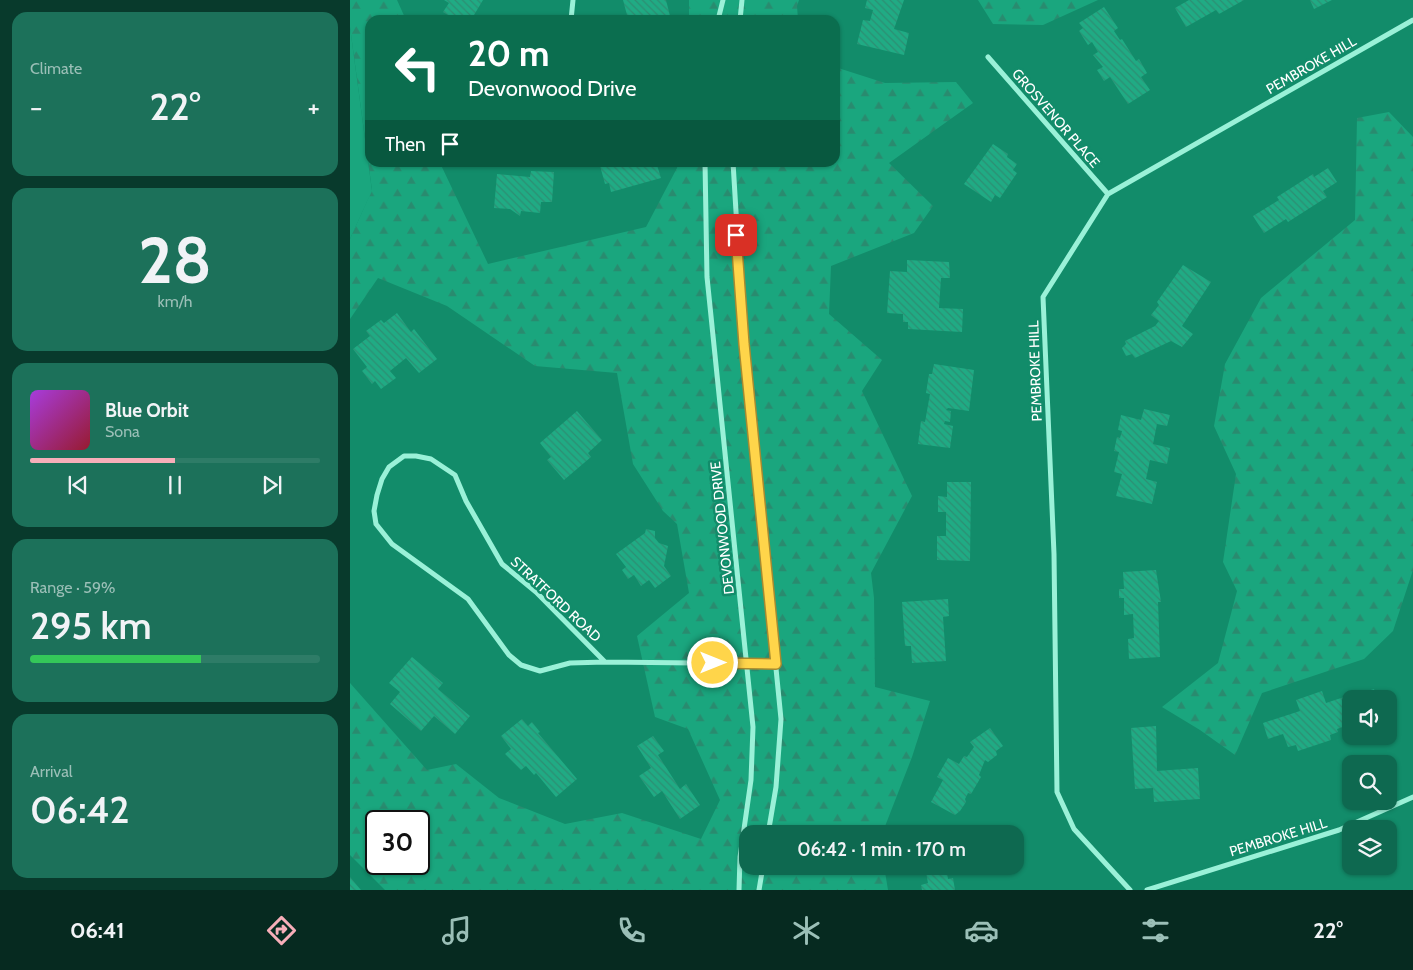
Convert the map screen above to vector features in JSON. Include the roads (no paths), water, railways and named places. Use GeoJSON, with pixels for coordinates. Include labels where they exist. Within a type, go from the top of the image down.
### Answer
{"type":"FeatureCollection","features":[{"type":"Feature","properties":{"kind":"street"},"geometry":{"type":"LineString","coordinates":[[572,15],[573,0]]}},
{"type":"Feature","properties":{"kind":"street"},"geometry":{"type":"LineString","coordinates":[[719,15],[723,0]]}},
{"type":"Feature","properties":{"kind":"street"},"geometry":{"type":"LineString","coordinates":[[740,15],[742,0]]}},
{"type":"Feature","properties":{"kind":"street","name":"PEMBROKE HILL"},"geometry":{"type":"LineString","coordinates":[[1130,890],[1074,830],[1056,792],[1054,554],[1043,297],[1108,194],[1413,20]]}},
{"type":"Feature","properties":{"kind":"street","name":"GROSVENOR PLACE"},"geometry":{"type":"LineString","coordinates":[[988,57],[1108,194]]}},
{"type":"Feature","properties":{"kind":"street","name":"DEVONWOOD DRIVE"},"geometry":{"type":"LineString","coordinates":[[705,167],[706,277],[748,664],[753,727],[751,780],[740,857],[739,890]]}},
{"type":"Feature","properties":{"kind":"street"},"geometry":{"type":"LineString","coordinates":[[733,167],[744,344],[781,719],[776,787],[770,825]]}},
{"type":"Feature","properties":{"kind":"street","name":"STRATFORD ROAD"},"geometry":{"type":"LineString","coordinates":[[605,662],[536,592],[502,564],[466,501],[455,476],[431,459],[416,456],[404,456],[389,467],[382,479],[377,495],[374,511],[376,524],[392,544],[468,599],[509,655],[521,665],[540,671],[570,663],[776,664]]}},
{"type":"Feature","properties":{"kind":"street","name":"PEMBROKE HILL"},"geometry":{"type":"LineString","coordinates":[[1147,890],[1339,830],[1413,797]]}},
{"type":"Feature","properties":{"kind":"street"},"geometry":{"type":"LineString","coordinates":[[759,890],[762,875]]}}]}
